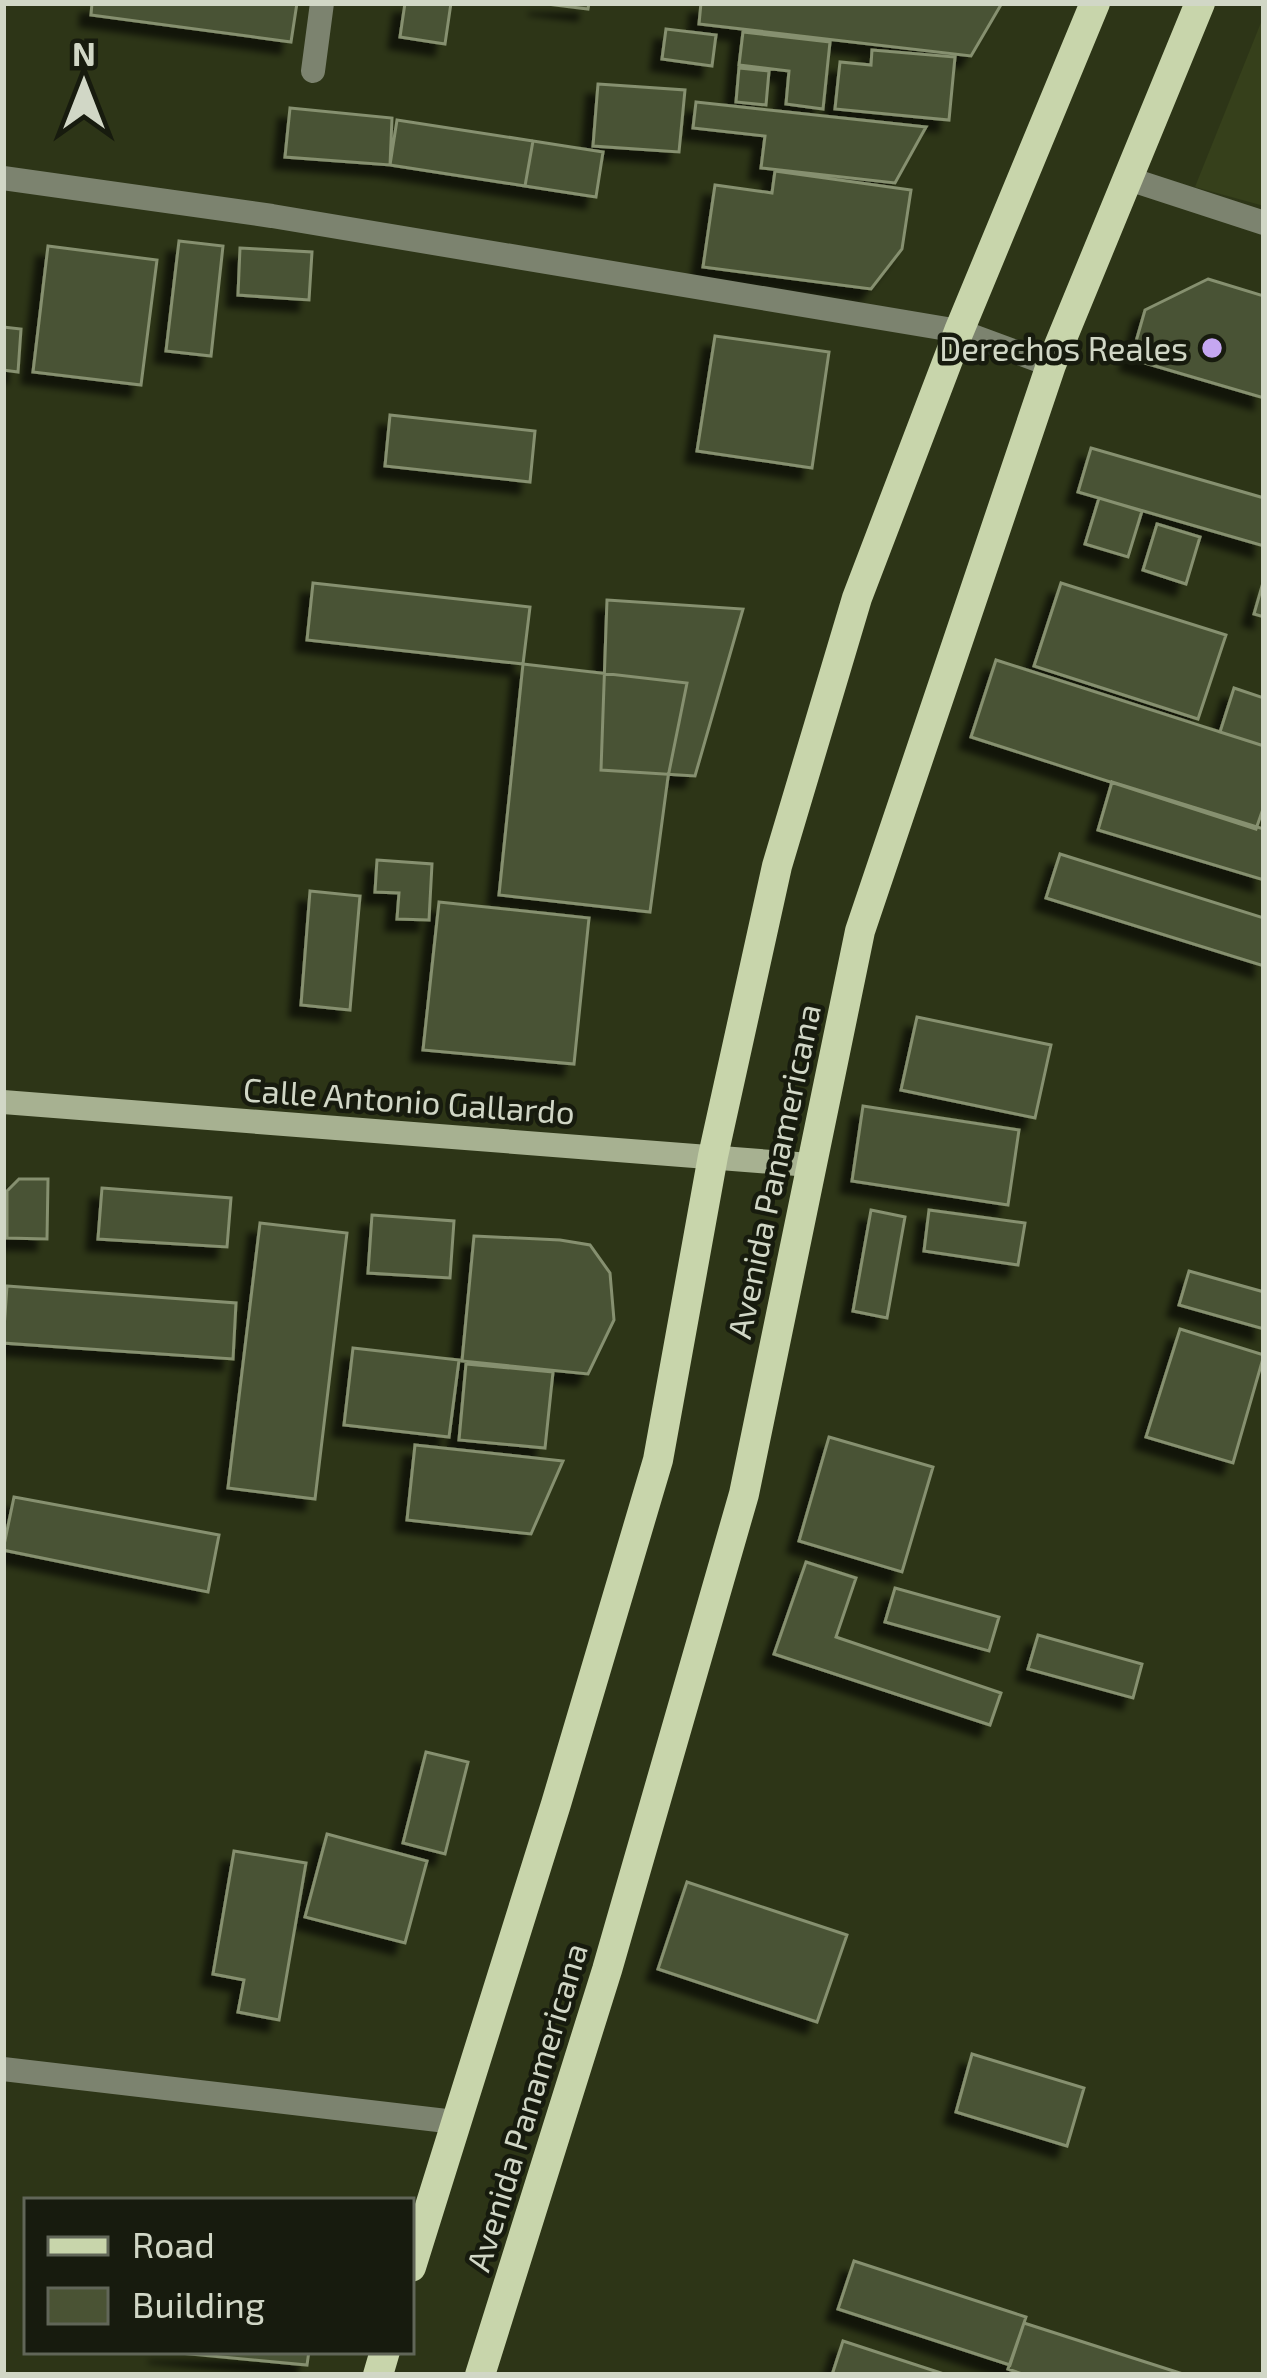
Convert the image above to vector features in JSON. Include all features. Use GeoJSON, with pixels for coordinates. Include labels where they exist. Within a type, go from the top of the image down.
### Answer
{"type":"FeatureCollection","features":[{"type":"Feature","properties":{"kind":"main road","name":"Avenida Panamericana"},"geometry":{"type":"LineString","coordinates":[[414,2257],[658,1460],[713,1156],[777,866],[857,598],[959,331],[1095,3]]}},
{"type":"Feature","properties":{"kind":"main road","name":"Avenida Panamericana"},"geometry":{"type":"LineString","coordinates":[[480,2375],[607,1970],[745,1494],[860,931],[1051,365],[1200,3]]}},
{"type":"Feature","properties":{"kind":"main road","name":"Calle Antonio Gallardo"},"geometry":{"type":"LineString","coordinates":[[3,1102],[810,1165]]}},
{"type":"Feature","properties":{"kind":"street"},"geometry":{"type":"LineString","coordinates":[[313,71],[322,3]]}},
{"type":"Feature","properties":{"kind":"street"},"geometry":{"type":"LineString","coordinates":[[3,178],[295,220],[959,331],[1051,365]]}},
{"type":"Feature","properties":{"kind":"street"},"geometry":{"type":"LineString","coordinates":[[1126,178],[1264,223]]}},
{"type":"Feature","properties":{"kind":"street"},"geometry":{"type":"LineString","coordinates":[[3,2069],[455,2122]]}},
{"type":"Feature","properties":{"kind":"shaded area"},"geometry":{"type":"Polygon","coordinates":[[[1264,15],[1264,206],[1195,187],[1264,15]]]}},
{"type":"Feature","properties":{"kind":"building"},"geometry":{"type":"Polygon","coordinates":[[[92,3],[297,3],[291,42],[91,15],[92,3]]]}},
{"type":"Feature","properties":{"kind":"building"},"geometry":{"type":"Polygon","coordinates":[[[405,3],[451,3],[445,44],[400,37],[405,3]]]}},
{"type":"Feature","properties":{"kind":"building"},"geometry":{"type":"Polygon","coordinates":[[[539,3],[589,3],[588,9],[539,3]]]}},
{"type":"Feature","properties":{"kind":"building"},"geometry":{"type":"Polygon","coordinates":[[[701,3],[1002,3],[971,56],[699,24],[701,3]]]}},
{"type":"Feature","properties":{"kind":"building"},"geometry":{"type":"Polygon","coordinates":[[[666,29],[716,35],[712,66],[662,59],[666,29]]]}},
{"type":"Feature","properties":{"kind":"building"},"geometry":{"type":"Polygon","coordinates":[[[743,32],[830,42],[823,109],[786,104],[789,71],[739,65],[743,32]]]}},
{"type":"Feature","properties":{"kind":"building"},"geometry":{"type":"Polygon","coordinates":[[[872,50],[955,57],[949,120],[835,109],[840,62],[871,65],[872,50]]]}},
{"type":"Feature","properties":{"kind":"building"},"geometry":{"type":"Polygon","coordinates":[[[739,68],[769,71],[766,105],[736,102],[739,68]]]}},
{"type":"Feature","properties":{"kind":"building"},"geometry":{"type":"Polygon","coordinates":[[[598,84],[685,90],[679,152],[593,146],[598,84]]]}},
{"type":"Feature","properties":{"kind":"building"},"geometry":{"type":"Polygon","coordinates":[[[696,102],[926,127],[895,183],[761,168],[765,136],[693,128],[696,102]]]}},
{"type":"Feature","properties":{"kind":"building"},"geometry":{"type":"Polygon","coordinates":[[[290,108],[392,118],[390,165],[285,157],[290,108]]]}},
{"type":"Feature","properties":{"kind":"building"},"geometry":{"type":"Polygon","coordinates":[[[397,120],[533,141],[525,186],[390,165],[397,120]]]}},
{"type":"Feature","properties":{"kind":"building"},"geometry":{"type":"Polygon","coordinates":[[[533,141],[603,152],[596,197],[525,186],[533,141]]]}},
{"type":"Feature","properties":{"kind":"building"},"geometry":{"type":"Polygon","coordinates":[[[775,171],[911,190],[902,249],[871,289],[703,267],[715,185],[772,193],[775,171]]]}},
{"type":"Feature","properties":{"kind":"building"},"geometry":{"type":"Polygon","coordinates":[[[179,241],[223,246],[211,356],[166,351],[179,241]]]}},
{"type":"Feature","properties":{"kind":"building"},"geometry":{"type":"Polygon","coordinates":[[[48,246],[157,260],[141,385],[33,372],[48,246]]]}},
{"type":"Feature","properties":{"kind":"building"},"geometry":{"type":"Polygon","coordinates":[[[240,248],[312,252],[309,300],[238,295],[240,248]]]}},
{"type":"Feature","properties":{"kind":"building"},"geometry":{"type":"Polygon","coordinates":[[[1208,279],[1264,296],[1264,398],[1131,359],[1145,310],[1208,279]]]}},
{"type":"Feature","properties":{"kind":"building"},"geometry":{"type":"Polygon","coordinates":[[[3,327],[21,329],[18,372],[3,370],[3,327]]]}},
{"type":"Feature","properties":{"kind":"building"},"geometry":{"type":"Polygon","coordinates":[[[715,336],[829,352],[812,468],[697,451],[715,336]]]}},
{"type":"Feature","properties":{"kind":"building"},"geometry":{"type":"Polygon","coordinates":[[[390,415],[535,431],[530,482],[385,466],[390,415]]]}},
{"type":"Feature","properties":{"kind":"building"},"geometry":{"type":"Polygon","coordinates":[[[1091,448],[1264,498],[1264,546],[1078,492],[1091,448]]]}},
{"type":"Feature","properties":{"kind":"building"},"geometry":{"type":"Polygon","coordinates":[[[1099,498],[1142,511],[1128,557],[1085,544],[1099,498]]]}},
{"type":"Feature","properties":{"kind":"building"},"geometry":{"type":"Polygon","coordinates":[[[1157,524],[1200,537],[1186,584],[1143,570],[1157,524]]]}},
{"type":"Feature","properties":{"kind":"building"},"geometry":{"type":"Polygon","coordinates":[[[1264,579],[1264,617],[1254,614],[1264,579]]]}},
{"type":"Feature","properties":{"kind":"building"},"geometry":{"type":"Polygon","coordinates":[[[313,583],[530,607],[523,664],[307,640],[313,583]]]}},
{"type":"Feature","properties":{"kind":"building"},"geometry":{"type":"Polygon","coordinates":[[[1061,583],[1226,635],[1198,719],[1034,666],[1061,583]]]}},
{"type":"Feature","properties":{"kind":"building"},"geometry":{"type":"Polygon","coordinates":[[[607,600],[743,609],[695,776],[601,770],[607,600]]]}},
{"type":"Feature","properties":{"kind":"building"},"geometry":{"type":"Polygon","coordinates":[[[996,660],[1264,746],[1264,806],[1256,829],[971,737],[996,660]]]}},
{"type":"Feature","properties":{"kind":"building"},"geometry":{"type":"Polygon","coordinates":[[[523,664],[687,683],[668,777],[650,912],[499,895],[523,664]]]}},
{"type":"Feature","properties":{"kind":"building"},"geometry":{"type":"Polygon","coordinates":[[[1234,688],[1264,698],[1264,746],[1220,732],[1234,688]]]}},
{"type":"Feature","properties":{"kind":"building"},"geometry":{"type":"Polygon","coordinates":[[[1112,782],[1264,829],[1264,880],[1098,830],[1112,782]]]}},
{"type":"Feature","properties":{"kind":"building"},"geometry":{"type":"Polygon","coordinates":[[[1060,854],[1264,918],[1264,966],[1046,898],[1060,854]]]}},
{"type":"Feature","properties":{"kind":"building"},"geometry":{"type":"Polygon","coordinates":[[[377,860],[432,864],[429,920],[397,919],[399,893],[375,892],[377,860]]]}},
{"type":"Feature","properties":{"kind":"building"},"geometry":{"type":"Polygon","coordinates":[[[310,891],[360,896],[350,1010],[301,1005],[310,891]]]}},
{"type":"Feature","properties":{"kind":"building"},"geometry":{"type":"Polygon","coordinates":[[[439,902],[589,918],[574,1064],[423,1050],[439,902]]]}},
{"type":"Feature","properties":{"kind":"building"},"geometry":{"type":"Polygon","coordinates":[[[917,1017],[1051,1045],[1035,1118],[901,1090],[917,1017]]]}},
{"type":"Feature","properties":{"kind":"building"},"geometry":{"type":"Polygon","coordinates":[[[863,1106],[1019,1130],[1008,1205],[852,1181],[863,1106]]]}},
{"type":"Feature","properties":{"kind":"building"},"geometry":{"type":"Polygon","coordinates":[[[19,1179],[48,1179],[47,1239],[7,1238],[7,1191],[19,1179]]]}},
{"type":"Feature","properties":{"kind":"building"},"geometry":{"type":"Polygon","coordinates":[[[102,1188],[231,1198],[227,1247],[98,1239],[102,1188]]]}},
{"type":"Feature","properties":{"kind":"building"},"geometry":{"type":"Polygon","coordinates":[[[871,1210],[905,1217],[887,1318],[853,1311],[871,1210]]]}},
{"type":"Feature","properties":{"kind":"building"},"geometry":{"type":"Polygon","coordinates":[[[929,1210],[1025,1223],[1018,1265],[924,1251],[929,1210]]]}},
{"type":"Feature","properties":{"kind":"building"},"geometry":{"type":"Polygon","coordinates":[[[372,1215],[454,1221],[450,1278],[368,1273],[372,1215]]]}},
{"type":"Feature","properties":{"kind":"building"},"geometry":{"type":"Polygon","coordinates":[[[260,1223],[347,1233],[315,1499],[228,1488],[260,1223]]]}},
{"type":"Feature","properties":{"kind":"building"},"geometry":{"type":"Polygon","coordinates":[[[474,1236],[590,1245],[610,1273],[614,1320],[588,1374],[462,1361],[474,1236]]]}},
{"type":"Feature","properties":{"kind":"building"},"geometry":{"type":"Polygon","coordinates":[[[1189,1271],[1264,1292],[1264,1329],[1179,1305],[1189,1271]]]}},
{"type":"Feature","properties":{"kind":"building"},"geometry":{"type":"Polygon","coordinates":[[[7,1286],[236,1303],[233,1359],[3,1343],[7,1286]]]}},
{"type":"Feature","properties":{"kind":"building"},"geometry":{"type":"Polygon","coordinates":[[[1180,1329],[1264,1355],[1233,1463],[1146,1437],[1180,1329]]]}},
{"type":"Feature","properties":{"kind":"building"},"geometry":{"type":"Polygon","coordinates":[[[353,1348],[459,1360],[449,1437],[344,1425],[353,1348]]]}},
{"type":"Feature","properties":{"kind":"building"},"geometry":{"type":"Polygon","coordinates":[[[466,1364],[553,1372],[545,1448],[459,1440],[466,1364]]]}},
{"type":"Feature","properties":{"kind":"building"},"geometry":{"type":"Polygon","coordinates":[[[829,1437],[933,1467],[902,1572],[799,1541],[829,1437]]]}},
{"type":"Feature","properties":{"kind":"building"},"geometry":{"type":"Polygon","coordinates":[[[415,1445],[563,1461],[531,1534],[407,1520],[415,1445]]]}},
{"type":"Feature","properties":{"kind":"building"},"geometry":{"type":"Polygon","coordinates":[[[14,1497],[219,1535],[208,1592],[3,1550],[14,1497]]]}},
{"type":"Feature","properties":{"kind":"building"},"geometry":{"type":"Polygon","coordinates":[[[806,1562],[856,1578],[836,1637],[1001,1693],[990,1725],[774,1654],[806,1562]]]}},
{"type":"Feature","properties":{"kind":"building"},"geometry":{"type":"Polygon","coordinates":[[[895,1588],[999,1617],[989,1651],[885,1622],[895,1588]]]}},
{"type":"Feature","properties":{"kind":"building"},"geometry":{"type":"Polygon","coordinates":[[[1038,1635],[1142,1664],[1133,1698],[1028,1669],[1038,1635]]]}},
{"type":"Feature","properties":{"kind":"building"},"geometry":{"type":"Polygon","coordinates":[[[426,1752],[468,1762],[445,1854],[403,1843],[426,1752]]]}},
{"type":"Feature","properties":{"kind":"building"},"geometry":{"type":"Polygon","coordinates":[[[327,1834],[427,1861],[405,1943],[305,1917],[327,1834]]]}},
{"type":"Feature","properties":{"kind":"building"},"geometry":{"type":"Polygon","coordinates":[[[234,1851],[306,1863],[279,2020],[238,2012],[244,1980],[213,1974],[234,1851]]]}},
{"type":"Feature","properties":{"kind":"building"},"geometry":{"type":"Polygon","coordinates":[[[687,1882],[847,1935],[817,2022],[658,1969],[687,1882]]]}},
{"type":"Feature","properties":{"kind":"building"},"geometry":{"type":"Polygon","coordinates":[[[972,2054],[1084,2088],[1067,2146],[956,2112],[972,2054]]]}},
{"type":"Feature","properties":{"kind":"building"},"geometry":{"type":"Polygon","coordinates":[[[854,2261],[1026,2317],[1010,2365],[838,2309],[854,2261]]]}},
{"type":"Feature","properties":{"kind":"building"},"geometry":{"type":"Polygon","coordinates":[[[1024,2323],[1186,2375],[1025,2375],[1008,2369],[1024,2323]]]}},
{"type":"Feature","properties":{"kind":"building"},"geometry":{"type":"Polygon","coordinates":[[[843,2341],[947,2375],[832,2375],[843,2341]]]}},
{"type":"Feature","properties":{"kind":"building"},"geometry":{"type":"Polygon","coordinates":[[[191,2354],[309,2354],[307,2365],[191,2354]]]}},
{"type":"Feature","properties":{"kind":"place","name":"Derechos Reales"},"geometry":{"type":"Point","coordinates":[1212,348]}}]}
